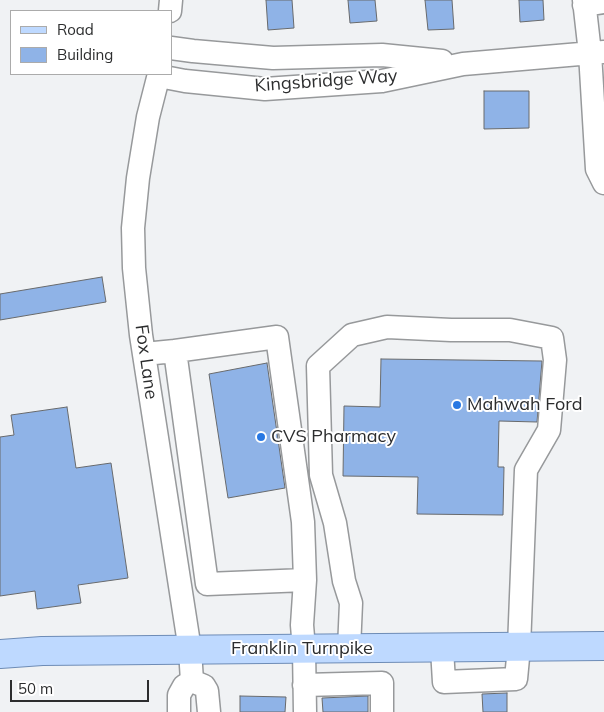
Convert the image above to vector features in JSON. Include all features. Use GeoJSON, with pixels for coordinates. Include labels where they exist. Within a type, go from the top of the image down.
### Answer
{"type":"FeatureCollection","features":[{"type":"Feature","properties":{"kind":"main road","name":"Franklin Turnpike"},"geometry":{"type":"LineString","coordinates":[[0,654],[42,651],[604,646]]}},
{"type":"Feature","properties":{"kind":"street"},"geometry":{"type":"LineString","coordinates":[[590,2],[597,52],[597,169],[604,183]]}},
{"type":"Feature","properties":{"kind":"street","name":"Kingsbridge Way"},"geometry":{"type":"LineString","coordinates":[[172,48],[273,58],[382,54],[463,64]]}},
{"type":"Feature","properties":{"kind":"street","name":"Kingsbridge Way"},"geometry":{"type":"LineString","coordinates":[[159,75],[185,80],[265,89],[382,81],[463,64],[597,52]]}},
{"type":"Feature","properties":{"kind":"street","name":"Fox Lane"},"geometry":{"type":"LineString","coordinates":[[159,75],[148,117],[138,178],[133,228],[134,268],[144,354],[190,650],[192,681]]}},
{"type":"Feature","properties":{"kind":"street"},"geometry":{"type":"LineString","coordinates":[[349,649],[351,603],[344,581],[335,523],[321,475],[318,366],[352,335],[387,327],[510,330],[552,338],[555,360],[549,430],[526,470],[519,647]]}},
{"type":"Feature","properties":{"kind":"street"},"geometry":{"type":"LineString","coordinates":[[144,354],[175,352],[277,337],[303,522],[305,580],[302,625],[304,712]]}},
{"type":"Feature","properties":{"kind":"street"},"geometry":{"type":"LineString","coordinates":[[175,352],[207,584],[305,580]]}},
{"type":"Feature","properties":{"kind":"street"},"geometry":{"type":"LineString","coordinates":[[173,538],[200,537]]}},
{"type":"Feature","properties":{"kind":"street"},"geometry":{"type":"LineString","coordinates":[[382,649],[382,712]]}},
{"type":"Feature","properties":{"kind":"street"},"geometry":{"type":"LineString","coordinates":[[179,712],[179,695],[184,686],[192,681],[204,686],[208,690],[209,712]]}},
{"type":"Feature","properties":{"kind":"street"},"geometry":{"type":"LineString","coordinates":[[304,684],[382,683]]}},
{"type":"Feature","properties":{"kind":"building"},"geometry":{"type":"Polygon","coordinates":[[[266,0],[292,0],[294,28],[268,30],[266,0]]]}},
{"type":"Feature","properties":{"kind":"building"},"geometry":{"type":"Polygon","coordinates":[[[348,0],[375,0],[377,21],[350,23],[348,0]]]}},
{"type":"Feature","properties":{"kind":"building"},"geometry":{"type":"Polygon","coordinates":[[[425,0],[452,0],[454,29],[428,30],[425,0]]]}},
{"type":"Feature","properties":{"kind":"building"},"geometry":{"type":"Polygon","coordinates":[[[519,0],[543,0],[544,20],[520,22],[519,0]]]}},
{"type":"Feature","properties":{"kind":"building"},"geometry":{"type":"Polygon","coordinates":[[[484,91],[529,91],[529,128],[484,129],[484,91]]]}},
{"type":"Feature","properties":{"kind":"building"},"geometry":{"type":"Polygon","coordinates":[[[102,277],[106,302],[0,320],[0,294],[102,277]]]}},
{"type":"Feature","properties":{"kind":"building"},"geometry":{"type":"Polygon","coordinates":[[[381,359],[542,361],[537,422],[499,421],[498,467],[504,467],[503,515],[417,514],[418,477],[343,476],[344,406],[380,407],[381,359]]]}},
{"type":"Feature","properties":{"kind":"building"},"geometry":{"type":"Polygon","coordinates":[[[267,363],[285,488],[228,498],[209,374],[267,363]]]}},
{"type":"Feature","properties":{"kind":"building"},"geometry":{"type":"Polygon","coordinates":[[[67,407],[76,468],[111,463],[128,578],[78,585],[81,603],[37,609],[35,591],[0,596],[0,437],[14,435],[11,415],[67,407]]]}},
{"type":"Feature","properties":{"kind":"building"},"geometry":{"type":"Polygon","coordinates":[[[507,693],[507,712],[483,712],[482,694],[507,693]]]}},
{"type":"Feature","properties":{"kind":"building"},"geometry":{"type":"Polygon","coordinates":[[[240,696],[286,697],[285,712],[240,712],[240,696]]]}},
{"type":"Feature","properties":{"kind":"building"},"geometry":{"type":"Polygon","coordinates":[[[368,696],[368,712],[323,712],[322,698],[368,696]]]}},
{"type":"Feature","properties":{"kind":"place","name":"Mahwah Ford"},"geometry":{"type":"Point","coordinates":[457,405]}},
{"type":"Feature","properties":{"kind":"place","name":"CVS Pharmacy"},"geometry":{"type":"Point","coordinates":[261,437]}}]}
